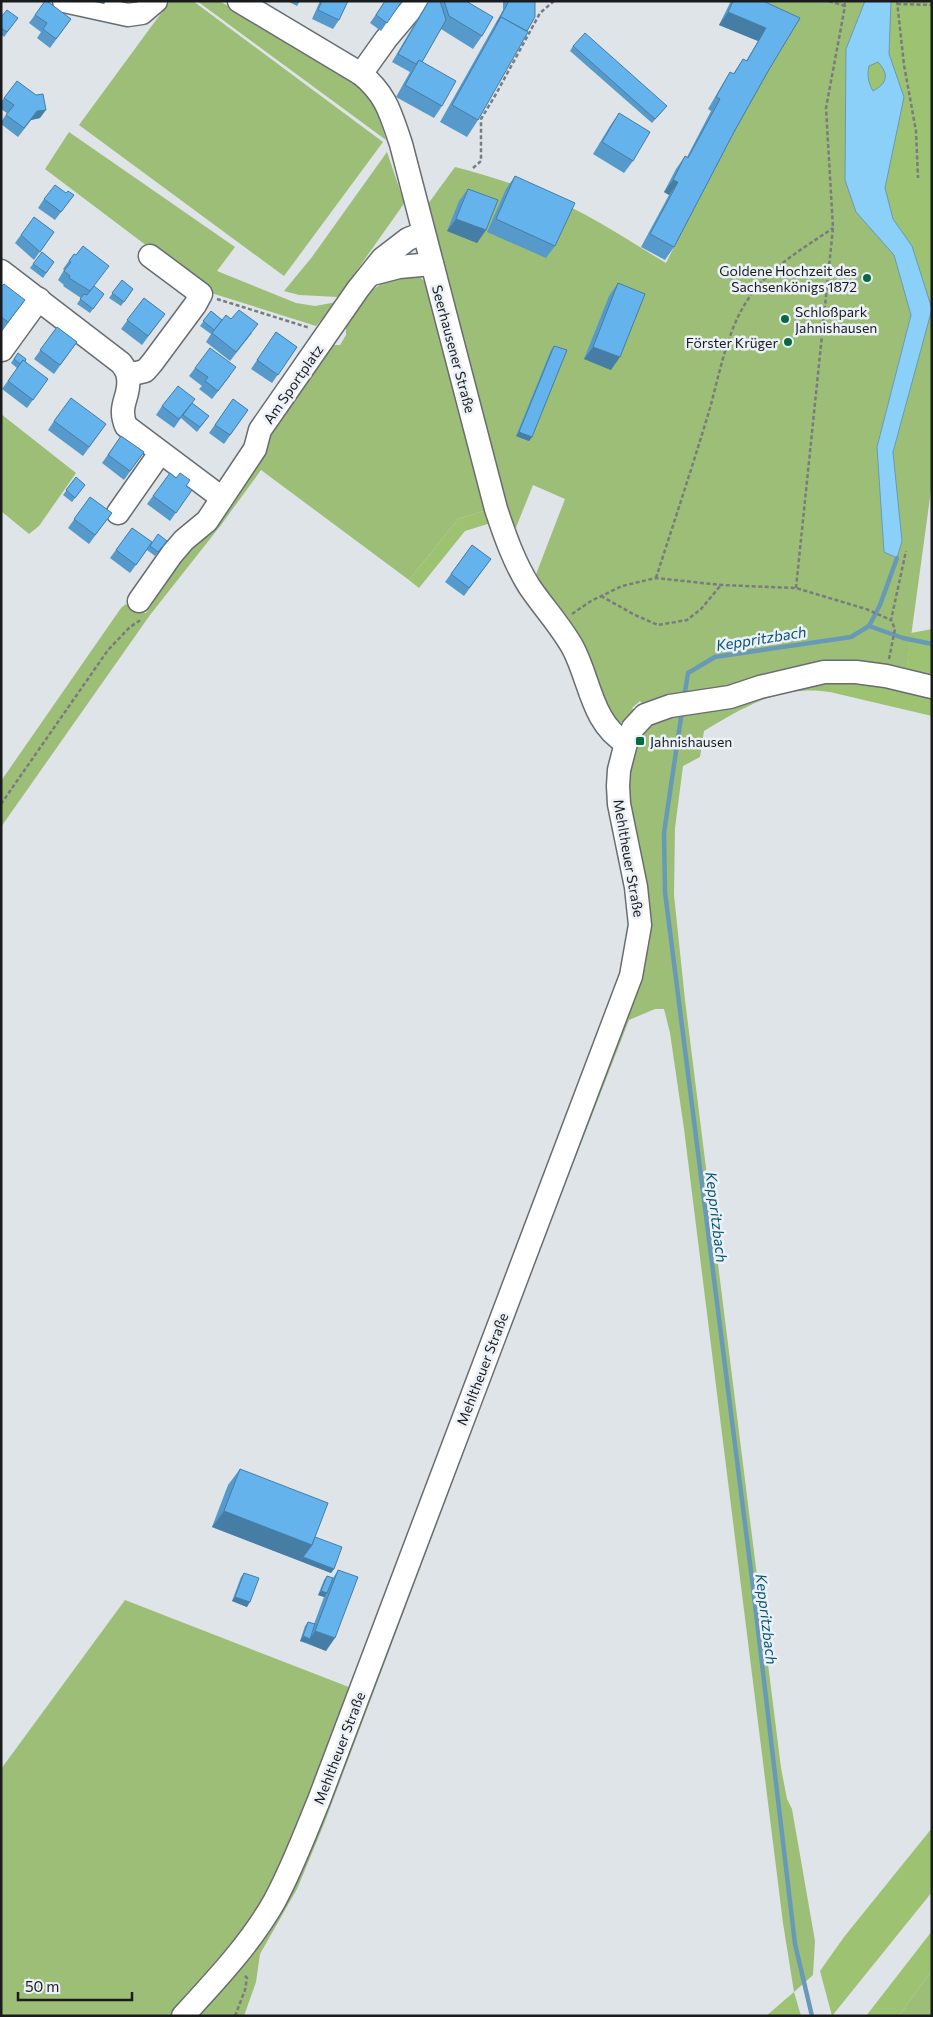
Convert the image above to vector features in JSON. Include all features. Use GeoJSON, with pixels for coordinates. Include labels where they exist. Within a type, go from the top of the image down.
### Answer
{"type":"FeatureCollection","features":[{"type":"Feature","properties":{"kind":"street"},"geometry":{"type":"LineString","coordinates":[[64,1],[128,15],[142,12],[156,1]]}},
{"type":"Feature","properties":{"kind":"street","name":"Seerhausener Straße"},"geometry":{"type":"LineString","coordinates":[[238,1],[361,74],[386,101],[401,144],[499,517],[520,571],[573,648],[600,717],[613,733],[626,743]]}},
{"type":"Feature","properties":{"kind":"street"},"geometry":{"type":"LineString","coordinates":[[361,74],[386,39],[418,1]]}},
{"type":"Feature","properties":{"kind":"street","name":"Am Sportplatz"},"geometry":{"type":"LineString","coordinates":[[140,600],[172,554],[184,540],[207,521],[255,449],[260,430],[358,290],[388,254],[408,239],[423,233]]}},
{"type":"Feature","properties":{"kind":"street"},"geometry":{"type":"LineString","coordinates":[[128,375],[145,371],[195,305],[201,294],[150,256]]}},
{"type":"Feature","properties":{"kind":"street"},"geometry":{"type":"LineString","coordinates":[[372,274],[399,267],[432,264]]}},
{"type":"Feature","properties":{"kind":"street"},"geometry":{"type":"LineString","coordinates":[[1,271],[121,363],[128,375],[128,387],[122,416],[126,426],[222,498]]}},
{"type":"Feature","properties":{"kind":"street"},"geometry":{"type":"LineString","coordinates":[[2,350],[39,300]]}},
{"type":"Feature","properties":{"kind":"street"},"geometry":{"type":"LineString","coordinates":[[118,513],[160,453]]}},
{"type":"Feature","properties":{"kind":"street","name":"Mehltheuer Straße"},"geometry":{"type":"LineString","coordinates":[[183,2016],[248,1941],[273,1902],[292,1866],[319,1800],[631,976],[640,925],[636,887],[619,804],[618,786],[619,770],[626,743],[633,728],[645,715],[670,706],[730,696],[824,672],[856,672],[879,675],[932,687]]}},
{"type":"Feature","properties":{"kind":"path"},"geometry":{"type":"LineString","coordinates":[[473,168],[481,161],[481,118],[540,13],[554,1]]}},
{"type":"Feature","properties":{"kind":"path"},"geometry":{"type":"LineString","coordinates":[[830,1],[845,6]]}},
{"type":"Feature","properties":{"kind":"path"},"geometry":{"type":"LineString","coordinates":[[796,588],[833,228],[826,108],[845,6],[844,1]]}},
{"type":"Feature","properties":{"kind":"path"},"geometry":{"type":"LineString","coordinates":[[918,178],[916,131],[904,65],[897,3],[932,5]]}},
{"type":"Feature","properties":{"kind":"path"},"geometry":{"type":"LineString","coordinates":[[656,578],[734,327],[744,304],[768,274],[788,258],[833,228]]}},
{"type":"Feature","properties":{"kind":"path"},"geometry":{"type":"LineString","coordinates":[[828,272],[867,278]]}},
{"type":"Feature","properties":{"kind":"path"},"geometry":{"type":"LineString","coordinates":[[201,294],[328,333]]}},
{"type":"Feature","properties":{"kind":"path"},"geometry":{"type":"LineString","coordinates":[[892,645],[895,629],[891,620],[906,551]]}},
{"type":"Feature","properties":{"kind":"path"},"geometry":{"type":"LineString","coordinates":[[556,624],[601,596],[622,586],[656,578],[721,585],[796,588],[866,609],[891,620]]}},
{"type":"Feature","properties":{"kind":"path"},"geometry":{"type":"LineString","coordinates":[[601,596],[635,615],[658,625],[687,620],[701,609],[721,585]]}},
{"type":"Feature","properties":{"kind":"path"},"geometry":{"type":"LineString","coordinates":[[1,804],[108,650],[130,627],[143,618],[140,600]]}},
{"type":"Feature","properties":{"kind":"path"},"geometry":{"type":"LineString","coordinates":[[231,1961],[247,1978],[245,1990],[235,2016]]}},
{"type":"Feature","properties":{"kind":"green space"},"geometry":{"type":"Polygon","coordinates":[[[170,1],[193,1],[383,142],[284,276],[79,125],[170,1]]]}},
{"type":"Feature","properties":{"kind":"green space"},"geometry":{"type":"Polygon","coordinates":[[[197,1],[219,1],[366,90],[374,101],[386,140],[197,1]]]}},
{"type":"Feature","properties":{"kind":"green space","name":"Schloßpark Jahnishausen"},"geometry":{"type":"Polygon","coordinates":[[[726,1],[932,1],[932,483],[906,673],[830,680],[830,692],[806,691],[776,695],[751,705],[704,731],[700,757],[683,766],[675,828],[674,895],[685,1000],[781,1768],[787,1799],[792,1809],[815,1941],[813,1975],[794,1992],[783,1923],[684,1129],[670,1033],[664,1009],[655,1009],[629,1020],[543,1241],[324,1824],[297,1889],[260,1954],[256,1982],[244,2016],[193,2016],[257,1943],[634,990],[626,788],[645,707],[640,701],[632,708],[636,712],[628,719],[623,722],[612,721],[535,577],[565,499],[533,485],[513,535],[425,208],[455,167],[521,187],[569,206],[666,263],[725,144],[791,31],[726,1]]]}},
{"type":"Feature","properties":{"kind":"green space"},"geometry":{"type":"Polygon","coordinates":[[[891,1],[932,1],[932,309],[912,246],[893,219],[885,188],[904,97],[889,54],[891,1]]]}},
{"type":"Feature","properties":{"kind":"green space"},"geometry":{"type":"Polygon","coordinates":[[[878,62],[885,74],[881,85],[873,91],[868,79],[869,66],[878,62]]]}},
{"type":"Feature","properties":{"kind":"green space"},"geometry":{"type":"Polygon","coordinates":[[[69,132],[235,247],[217,271],[296,303],[315,306],[337,302],[316,326],[208,292],[45,169],[69,132]]]}},
{"type":"Feature","properties":{"kind":"green space"},"geometry":{"type":"Polygon","coordinates":[[[387,152],[404,202],[403,205],[338,297],[299,295],[284,291],[312,257],[387,152]]]}},
{"type":"Feature","properties":{"kind":"green space"},"geometry":{"type":"Polygon","coordinates":[[[418,275],[425,282],[490,509],[458,519],[409,580],[261,470],[221,525],[150,615],[1,827],[1,781],[121,608],[126,604],[136,612],[146,613],[187,552],[204,539],[264,442],[333,345],[340,345],[346,335],[346,325],[372,290],[386,281],[397,277],[418,275]]]}},
{"type":"Feature","properties":{"kind":"green space"},"geometry":{"type":"Polygon","coordinates":[[[1,414],[76,473],[39,526],[29,534],[1,511],[1,414]]]}},
{"type":"Feature","properties":{"kind":"green space"},"geometry":{"type":"Polygon","coordinates":[[[490,509],[494,522],[465,531],[419,588],[409,580],[458,519],[490,509]]]}},
{"type":"Feature","properties":{"kind":"green space"},"geometry":{"type":"Polygon","coordinates":[[[932,629],[932,679],[906,673],[911,633],[932,629]]]}},
{"type":"Feature","properties":{"kind":"green space"},"geometry":{"type":"Polygon","coordinates":[[[855,679],[932,694],[932,716],[830,692],[830,680],[855,679]]]}},
{"type":"Feature","properties":{"kind":"green space"},"geometry":{"type":"Polygon","coordinates":[[[125,1600],[354,1689],[261,1911],[175,2016],[1,2016],[1,1769],[125,1600]]]}},
{"type":"Feature","properties":{"kind":"green space"},"geometry":{"type":"Polygon","coordinates":[[[932,1828],[932,1892],[832,2016],[820,1971],[844,1937],[932,1828]]]}},
{"type":"Feature","properties":{"kind":"green space"},"geometry":{"type":"Polygon","coordinates":[[[932,1931],[932,1970],[899,2016],[866,2016],[932,1931]]]}},
{"type":"Feature","properties":{"kind":"green space"},"geometry":{"type":"Polygon","coordinates":[[[932,1970],[932,2016],[899,2016],[932,1970]]]}},
{"type":"Feature","properties":{"kind":"green space"},"geometry":{"type":"Polygon","coordinates":[[[794,1992],[801,2016],[766,2016],[794,1992]]]}},
{"type":"Feature","properties":{"kind":"water"},"geometry":{"type":"Polygon","coordinates":[[[865,1],[891,1],[889,54],[904,97],[885,188],[893,219],[912,246],[932,309],[893,452],[902,541],[897,558],[884,552],[877,447],[911,315],[894,255],[856,212],[845,180],[846,49],[865,1]],[[878,62],[869,66],[868,79],[873,91],[882,85],[884,81],[885,74],[878,62]]]}},
{"type":"Feature","properties":{"kind":"building"},"geometry":{"type":"Polygon","coordinates":[[[45,1],[71,19],[56,39],[43,29],[47,23],[35,15],[45,1]]]}},
{"type":"Feature","properties":{"kind":"building"},"geometry":{"type":"Polygon","coordinates":[[[322,1],[348,1],[339,20],[318,10],[322,1]]]}},
{"type":"Feature","properties":{"kind":"building"},"geometry":{"type":"Polygon","coordinates":[[[385,1],[402,1],[387,23],[376,15],[385,1]]]}},
{"type":"Feature","properties":{"kind":"building"},"geometry":{"type":"Polygon","coordinates":[[[429,1],[440,1],[446,20],[422,62],[419,60],[416,64],[398,54],[429,1]]]}},
{"type":"Feature","properties":{"kind":"building"},"geometry":{"type":"Polygon","coordinates":[[[444,1],[466,1],[493,17],[482,36],[449,16],[444,1]]]}},
{"type":"Feature","properties":{"kind":"building"},"geometry":{"type":"Polygon","coordinates":[[[509,1],[535,1],[535,17],[527,31],[501,17],[496,25],[509,1]]]}},
{"type":"Feature","properties":{"kind":"building"},"geometry":{"type":"Polygon","coordinates":[[[733,1],[763,1],[800,18],[734,132],[674,247],[650,234],[678,182],[673,180],[685,156],[688,158],[720,99],[716,97],[730,72],[734,74],[743,59],[747,61],[766,28],[728,12],[733,1]]]}},
{"type":"Feature","properties":{"kind":"building"},"geometry":{"type":"Polygon","coordinates":[[[7,10],[18,18],[7,32],[1,28],[1,17],[7,10]]]}},
{"type":"Feature","properties":{"kind":"building"},"geometry":{"type":"Polygon","coordinates":[[[501,17],[528,32],[478,120],[452,105],[501,17]]]}},
{"type":"Feature","properties":{"kind":"building"},"geometry":{"type":"Polygon","coordinates":[[[585,33],[667,106],[655,119],[573,46],[585,33]]]}},
{"type":"Feature","properties":{"kind":"building"},"geometry":{"type":"Polygon","coordinates":[[[419,60],[456,81],[442,106],[405,85],[419,60]]]}},
{"type":"Feature","properties":{"kind":"building"},"geometry":{"type":"Polygon","coordinates":[[[17,81],[36,95],[43,94],[46,110],[37,111],[24,128],[6,115],[14,105],[4,98],[17,81]]]}},
{"type":"Feature","properties":{"kind":"building"},"geometry":{"type":"Polygon","coordinates":[[[619,113],[650,132],[633,161],[602,142],[619,113]]]}},
{"type":"Feature","properties":{"kind":"building"},"geometry":{"type":"Polygon","coordinates":[[[515,176],[575,203],[555,246],[496,219],[515,176]]]}},
{"type":"Feature","properties":{"kind":"building"},"geometry":{"type":"Polygon","coordinates":[[[55,185],[66,193],[68,191],[74,195],[61,212],[44,199],[55,185]]]}},
{"type":"Feature","properties":{"kind":"building"},"geometry":{"type":"Polygon","coordinates":[[[468,189],[498,200],[486,230],[456,219],[468,189]]]}},
{"type":"Feature","properties":{"kind":"building"},"geometry":{"type":"Polygon","coordinates":[[[34,217],[54,232],[40,252],[21,235],[34,217]]]}},
{"type":"Feature","properties":{"kind":"building"},"geometry":{"type":"Polygon","coordinates":[[[83,246],[109,266],[90,291],[69,278],[70,276],[64,271],[74,254],[76,255],[83,246]]]}},
{"type":"Feature","properties":{"kind":"building"},"geometry":{"type":"Polygon","coordinates":[[[42,252],[54,262],[46,273],[33,264],[42,252]]]}},
{"type":"Feature","properties":{"kind":"building"},"geometry":{"type":"Polygon","coordinates":[[[122,280],[133,289],[124,302],[112,293],[122,280]]]}},
{"type":"Feature","properties":{"kind":"building"},"geometry":{"type":"Polygon","coordinates":[[[618,283],[645,294],[620,357],[593,347],[618,283]]]}},
{"type":"Feature","properties":{"kind":"building"},"geometry":{"type":"Polygon","coordinates":[[[4,284],[25,300],[8,322],[1,317],[1,287],[4,284]]]}},
{"type":"Feature","properties":{"kind":"building"},"geometry":{"type":"Polygon","coordinates":[[[94,286],[104,294],[93,309],[80,299],[84,294],[87,295],[94,286]]]}},
{"type":"Feature","properties":{"kind":"building"},"geometry":{"type":"Polygon","coordinates":[[[144,298],[165,314],[148,336],[127,320],[144,298]]]}},
{"type":"Feature","properties":{"kind":"building"},"geometry":{"type":"Polygon","coordinates":[[[239,310],[258,324],[236,352],[212,333],[226,315],[231,319],[239,310]]]}},
{"type":"Feature","properties":{"kind":"building"},"geometry":{"type":"Polygon","coordinates":[[[211,311],[222,320],[214,330],[203,321],[211,311]]]}},
{"type":"Feature","properties":{"kind":"building"},"geometry":{"type":"Polygon","coordinates":[[[57,327],[77,342],[60,365],[40,350],[57,327]]]}},
{"type":"Feature","properties":{"kind":"building"},"geometry":{"type":"Polygon","coordinates":[[[276,332],[297,347],[278,375],[257,360],[276,332]]]}},
{"type":"Feature","properties":{"kind":"building"},"geometry":{"type":"Polygon","coordinates":[[[554,346],[567,350],[532,437],[519,432],[554,346]]]}},
{"type":"Feature","properties":{"kind":"building"},"geometry":{"type":"Polygon","coordinates":[[[210,348],[236,367],[218,391],[205,381],[208,377],[195,368],[210,348]]]}},
{"type":"Feature","properties":{"kind":"building"},"geometry":{"type":"Polygon","coordinates":[[[18,353],[26,359],[25,362],[23,360],[20,364],[14,359],[18,353]]]}},
{"type":"Feature","properties":{"kind":"building"},"geometry":{"type":"Polygon","coordinates":[[[23,360],[48,379],[33,400],[8,381],[23,360]]]}},
{"type":"Feature","properties":{"kind":"building"},"geometry":{"type":"Polygon","coordinates":[[[178,386],[195,399],[179,419],[162,406],[178,386]]]}},
{"type":"Feature","properties":{"kind":"building"},"geometry":{"type":"Polygon","coordinates":[[[71,398],[106,424],[89,447],[54,421],[71,398]]]}},
{"type":"Feature","properties":{"kind":"building"},"geometry":{"type":"Polygon","coordinates":[[[233,399],[248,410],[230,435],[215,425],[233,399]]]}},
{"type":"Feature","properties":{"kind":"building"},"geometry":{"type":"Polygon","coordinates":[[[192,403],[209,416],[200,427],[183,415],[192,403]]]}},
{"type":"Feature","properties":{"kind":"building"},"geometry":{"type":"Polygon","coordinates":[[[121,436],[144,452],[130,471],[108,455],[121,436]]]}},
{"type":"Feature","properties":{"kind":"building"},"geometry":{"type":"Polygon","coordinates":[[[170,473],[176,478],[180,473],[190,480],[186,486],[192,490],[176,513],[153,496],[170,473]]]}},
{"type":"Feature","properties":{"kind":"building"},"geometry":{"type":"Polygon","coordinates":[[[76,477],[85,485],[75,498],[66,490],[76,477]]]}},
{"type":"Feature","properties":{"kind":"building"},"geometry":{"type":"Polygon","coordinates":[[[90,497],[112,513],[95,535],[74,519],[90,497]]]}},
{"type":"Feature","properties":{"kind":"building"},"geometry":{"type":"Polygon","coordinates":[[[132,528],[152,542],[136,565],[116,550],[132,528]]]}},
{"type":"Feature","properties":{"kind":"building"},"geometry":{"type":"Polygon","coordinates":[[[158,534],[167,541],[158,552],[150,546],[158,534]]]}},
{"type":"Feature","properties":{"kind":"building"},"geometry":{"type":"Polygon","coordinates":[[[472,545],[491,559],[469,588],[451,574],[472,545]]]}},
{"type":"Feature","properties":{"kind":"building"},"geometry":{"type":"Polygon","coordinates":[[[240,1469],[328,1503],[312,1545],[224,1511],[240,1469]]]}},
{"type":"Feature","properties":{"kind":"building"},"geometry":{"type":"Polygon","coordinates":[[[315,1537],[342,1547],[334,1569],[303,1557],[312,1545],[315,1537]]]}},
{"type":"Feature","properties":{"kind":"building"},"geometry":{"type":"Polygon","coordinates":[[[338,1570],[358,1577],[335,1638],[315,1631],[338,1570]]]}},
{"type":"Feature","properties":{"kind":"building"},"geometry":{"type":"Polygon","coordinates":[[[244,1573],[259,1578],[250,1602],[235,1597],[244,1573]]]}},
{"type":"Feature","properties":{"kind":"building"},"geometry":{"type":"Polygon","coordinates":[[[327,1576],[333,1578],[327,1593],[321,1591],[327,1576]]]}},
{"type":"Feature","properties":{"kind":"building"},"geometry":{"type":"Polygon","coordinates":[[[308,1622],[315,1624],[310,1639],[303,1636],[308,1622]]]}},
{"type":"Feature","properties":{"kind":"waterway"},"geometry":{"type":"LineString","coordinates":[[869,626],[880,605],[897,558]]}},
{"type":"Feature","properties":{"kind":"waterway","name":"Keppritzbach"},"geometry":{"type":"LineString","coordinates":[[684,698],[688,673],[715,657],[851,637],[869,626],[903,638],[932,644]]}},
{"type":"Feature","properties":{"kind":"waterway","name":"Keppritzbach"},"geometry":{"type":"LineString","coordinates":[[682,711],[664,833],[665,892],[752,1579],[795,1944],[812,2016]]}},
{"type":"Feature","properties":{"kind":"place","name":"Goldene Hochzeit des Sachsenkönigs 1872"},"geometry":{"type":"Point","coordinates":[867,278]}},
{"type":"Feature","properties":{"kind":"place","name":"Schloßpark Jahnishausen"},"geometry":{"type":"Point","coordinates":[785,319]}},
{"type":"Feature","properties":{"kind":"place","name":"Förster Krüger"},"geometry":{"type":"Point","coordinates":[788,342]}},
{"type":"Feature","properties":{"kind":"place","name":"Jahnishausen"},"geometry":{"type":"Point","coordinates":[640,741]}}]}
